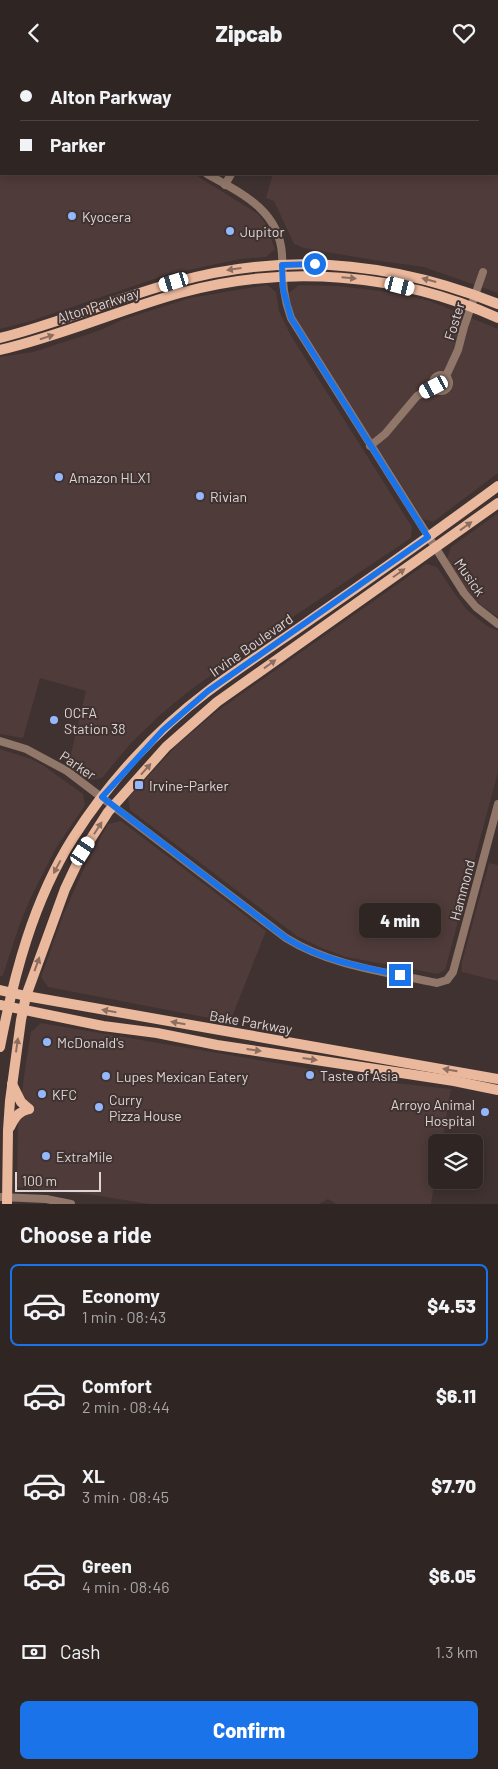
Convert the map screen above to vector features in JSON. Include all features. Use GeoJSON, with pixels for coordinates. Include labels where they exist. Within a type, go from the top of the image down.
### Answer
{"type":"FeatureCollection","features":[{"type":"Feature","properties":{"kind":"main road","name":"Alton Parkway"},"geometry":{"type":"LineString","coordinates":[[0,338],[180,281],[228,270],[282,265],[330,264],[380,270],[437,282],[498,304]]}},
{"type":"Feature","properties":{"kind":"main road","name":"Alton Parkway"},"geometry":{"type":"LineString","coordinates":[[0,350],[40,339],[180,293],[237,281],[282,277],[348,278],[388,283],[472,306],[498,318]]}},
{"type":"Feature","properties":{"kind":"main road","name":"Irvine Boulevard"},"geometry":{"type":"LineString","coordinates":[[0,1047],[4,1006],[11,993],[27,939],[47,886],[72,839],[102,797],[163,730],[208,691],[498,486]]}},
{"type":"Feature","properties":{"kind":"main road","name":"Irvine Boulevard"},"geometry":{"type":"LineString","coordinates":[[5,1199],[12,1084],[22,1010],[65,889],[83,851],[114,805],[166,747],[217,702],[498,503]]}},
{"type":"Feature","properties":{"kind":"main road","name":"Bake Parkway"},"geometry":{"type":"LineString","coordinates":[[0,990],[498,1079]]}},
{"type":"Feature","properties":{"kind":"main road","name":"Bake Parkway"},"geometry":{"type":"LineString","coordinates":[[4,1006],[103,1026],[454,1081],[498,1090]]}},
{"type":"Feature","properties":{"kind":"main road"},"geometry":{"type":"LineString","coordinates":[[8,1130],[15,1116],[29,1109],[21,1102],[12,1084]]}},
{"type":"Feature","properties":{"kind":"street","name":"Musick"},"geometry":{"type":"LineString","coordinates":[[209,175],[257,204],[267,214],[278,234],[282,252],[282,277],[286,304],[291,318],[464,593],[476,607],[498,624]]}},
{"type":"Feature","properties":{"kind":"street"},"geometry":{"type":"LineString","coordinates":[[226,185],[231,175]]}},
{"type":"Feature","properties":{"kind":"street","name":"Foster"},"geometry":{"type":"LineString","coordinates":[[446,376],[458,351],[464,327],[483,272]]}},
{"type":"Feature","properties":{"kind":"street"},"geometry":{"type":"LineString","coordinates":[[437,376],[446,376],[449,381],[448,387],[442,391],[434,387],[433,381],[437,376]]}},
{"type":"Feature","properties":{"kind":"street"},"geometry":{"type":"LineString","coordinates":[[370,446],[385,433],[417,396],[434,387]]}},
{"type":"Feature","properties":{"kind":"street","name":"Parker"},"geometry":{"type":"LineString","coordinates":[[0,741],[26,749],[67,771],[279,932],[302,947],[348,964],[438,983],[447,980]]}},
{"type":"Feature","properties":{"kind":"street","name":"Hammond"},"geometry":{"type":"LineString","coordinates":[[447,980],[453,972],[498,804]]}},
{"type":"Feature","properties":{"kind":"street"},"geometry":{"type":"LineString","coordinates":[[5,1199],[46,1199],[69,1204]]}},
{"type":"Feature","properties":{"kind":"shaded area"},"geometry":{"type":"Polygon","coordinates":[[[0,175],[196,175],[258,214],[265,223],[275,249],[266,257],[241,259],[169,274],[31,321],[0,329],[0,175]]]}},
{"type":"Feature","properties":{"kind":"shaded area"},"geometry":{"type":"Polygon","coordinates":[[[273,175],[497,175],[498,293],[424,267],[304,248],[294,244],[274,201],[266,198],[273,175]]]}},
{"type":"Feature","properties":{"kind":"shaded area"},"geometry":{"type":"Polygon","coordinates":[[[267,285],[276,292],[279,311],[290,334],[412,527],[411,538],[281,625],[189,691],[131,743],[102,778],[90,780],[69,762],[86,691],[40,678],[23,738],[0,734],[0,357],[33,352],[98,331],[124,319],[190,298],[267,285]]]}},
{"type":"Feature","properties":{"kind":"shaded area"},"geometry":{"type":"Polygon","coordinates":[[[299,285],[338,286],[389,292],[430,301],[498,329],[498,473],[433,522],[423,519],[295,318],[289,293],[299,285]]]}},
{"type":"Feature","properties":{"kind":"shaded area"},"geometry":{"type":"Polygon","coordinates":[[[498,513],[498,617],[481,605],[466,589],[447,559],[451,547],[498,513]]]}},
{"type":"Feature","properties":{"kind":"shaded area"},"geometry":{"type":"Polygon","coordinates":[[[426,564],[437,567],[467,610],[487,626],[498,631],[498,772],[445,970],[438,974],[346,957],[297,936],[130,810],[128,798],[176,746],[216,712],[426,564]]]}},
{"type":"Feature","properties":{"kind":"shaded area"},"geometry":{"type":"Polygon","coordinates":[[[0,749],[31,759],[44,766],[83,794],[85,805],[56,848],[31,897],[3,975],[0,977],[0,749]]]}},
{"type":"Feature","properties":{"kind":"shaded area"},"geometry":{"type":"Polygon","coordinates":[[[121,821],[266,931],[230,1022],[48,987],[41,977],[63,915],[86,864],[108,824],[121,821]]]}},
{"type":"Feature","properties":{"kind":"shaded area"},"geometry":{"type":"Polygon","coordinates":[[[489,863],[498,865],[498,981],[462,972],[462,962],[489,863]]]}},
{"type":"Feature","properties":{"kind":"shaded area"},"geometry":{"type":"Polygon","coordinates":[[[41,1023],[394,1083],[451,1089],[443,1134],[428,1134],[428,1189],[433,1189],[431,1204],[336,1204],[328,1199],[319,1204],[149,1204],[94,1195],[17,1187],[18,1121],[31,1032],[41,1023]]]}},
{"type":"Feature","properties":{"kind":"place","name":"Kyocera"},"geometry":{"type":"Point","coordinates":[72,216]}},
{"type":"Feature","properties":{"kind":"place","name":"Jupitor"},"geometry":{"type":"Point","coordinates":[230,231]}},
{"type":"Feature","properties":{"kind":"place","name":"Amazon HLX1"},"geometry":{"type":"Point","coordinates":[59,477]}},
{"type":"Feature","properties":{"kind":"place","name":"Rivian"},"geometry":{"type":"Point","coordinates":[200,496]}},
{"type":"Feature","properties":{"kind":"place","name":"OCFA Station 38"},"geometry":{"type":"Point","coordinates":[54,720]}},
{"type":"Feature","properties":{"kind":"place","name":"Irvine-Parker"},"geometry":{"type":"Point","coordinates":[139,785]}},
{"type":"Feature","properties":{"kind":"place","name":"McDonald's"},"geometry":{"type":"Point","coordinates":[47,1042]}},
{"type":"Feature","properties":{"kind":"place","name":"Taste of Asia"},"geometry":{"type":"Point","coordinates":[310,1075]}},
{"type":"Feature","properties":{"kind":"place","name":"Lupes Mexican Eatery"},"geometry":{"type":"Point","coordinates":[106,1076]}},
{"type":"Feature","properties":{"kind":"place","name":"KFC"},"geometry":{"type":"Point","coordinates":[42,1094]}},
{"type":"Feature","properties":{"kind":"place","name":"Curry Pizza House"},"geometry":{"type":"Point","coordinates":[99,1107]}},
{"type":"Feature","properties":{"kind":"place","name":"Arroyo Animal Hospital"},"geometry":{"type":"Point","coordinates":[485,1112]}},
{"type":"Feature","properties":{"kind":"place","name":"ExtraMile"},"geometry":{"type":"Point","coordinates":[46,1156]}},
{"type":"Feature","properties":{"kind":"route"},"geometry":{"type":"LineString","coordinates":[[315,264],[282,265],[283,289],[291,318],[326,377],[428,537],[208,691],[163,730],[140,753],[102,797],[286,938],[320,955],[348,964],[400,975]]}}]}
